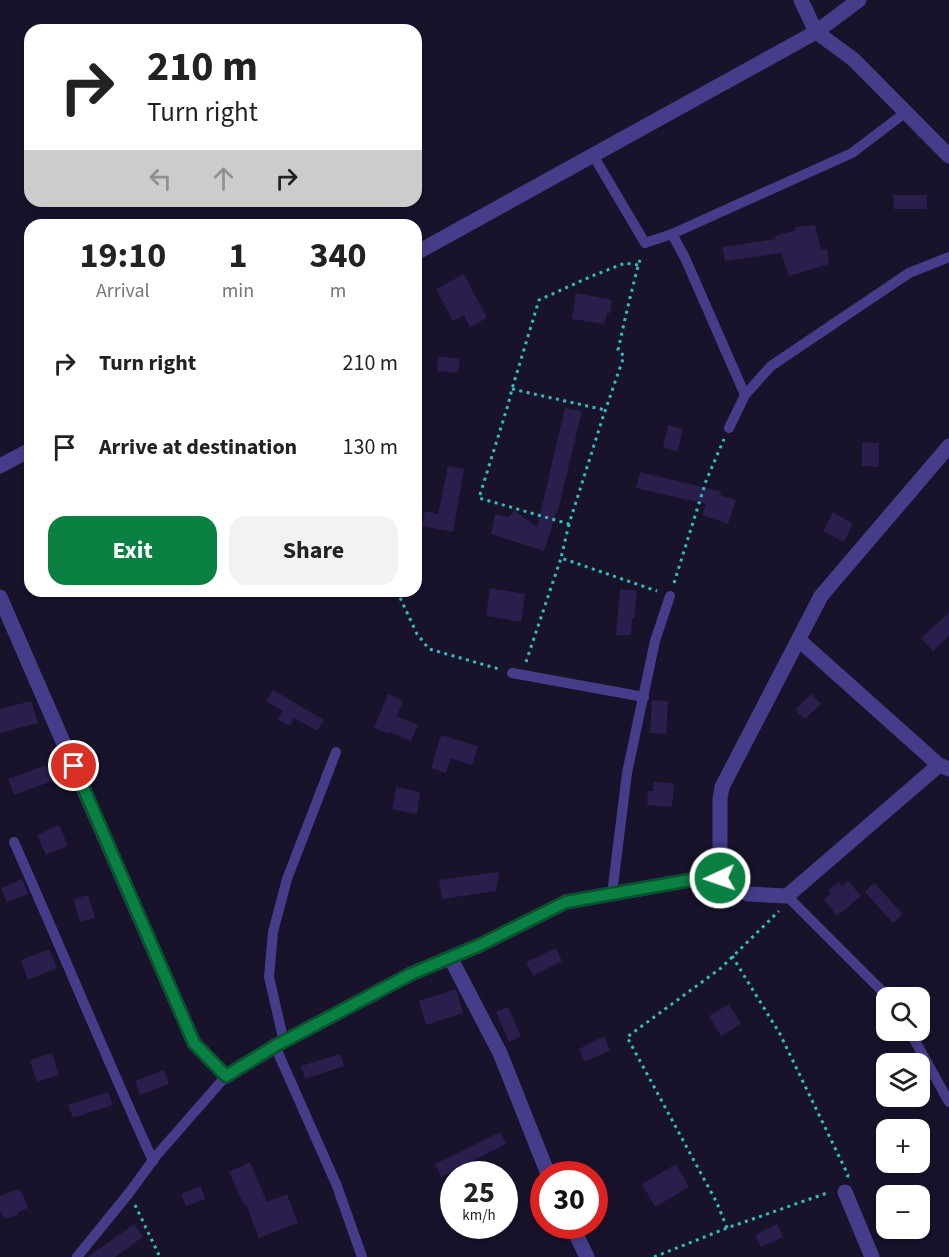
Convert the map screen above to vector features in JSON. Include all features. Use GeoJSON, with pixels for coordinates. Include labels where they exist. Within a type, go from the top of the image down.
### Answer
{"type":"FeatureCollection","features":[{"type":"Feature","properties":{"kind":"street"},"geometry":{"type":"LineString","coordinates":[[801,0],[816,32],[854,59],[949,156]]}},
{"type":"Feature","properties":{"kind":"street"},"geometry":{"type":"LineString","coordinates":[[422,250],[816,32],[859,0]]}},
{"type":"Feature","properties":{"kind":"street"},"geometry":{"type":"LineString","coordinates":[[720,878],[722,787],[821,596],[949,446]]}},
{"type":"Feature","properties":{"kind":"street"},"geometry":{"type":"LineString","coordinates":[[0,466],[24,453]]}},
{"type":"Feature","properties":{"kind":"street"},"geometry":{"type":"LineString","coordinates":[[0,597],[194,1043],[226,1076],[279,1044],[411,974],[451,959],[566,902],[696,879],[720,878],[748,894],[787,897],[944,767],[799,640]]}},
{"type":"Feature","properties":{"kind":"street"},"geometry":{"type":"LineString","coordinates":[[451,959],[500,1053],[543,1161]]}},
{"type":"Feature","properties":{"kind":"street"},"geometry":{"type":"LineString","coordinates":[[845,1192],[872,1257]]}},
{"type":"Feature","properties":{"kind":"street"},"geometry":{"type":"LineString","coordinates":[[578,1239],[587,1257]]}},
{"type":"Feature","properties":{"kind":"lane"},"geometry":{"type":"LineString","coordinates":[[592,155],[645,243],[672,234],[852,153],[906,112]]}},
{"type":"Feature","properties":{"kind":"lane"},"geometry":{"type":"LineString","coordinates":[[672,234],[685,258],[745,395]]}},
{"type":"Feature","properties":{"kind":"lane"},"geometry":{"type":"LineString","coordinates":[[729,428],[745,395],[771,366],[909,273],[949,257]]}},
{"type":"Feature","properties":{"kind":"lane"},"geometry":{"type":"LineString","coordinates":[[612,894],[627,772],[656,641],[670,596]]}},
{"type":"Feature","properties":{"kind":"lane"},"geometry":{"type":"LineString","coordinates":[[517,673],[644,697]]}},
{"type":"Feature","properties":{"kind":"lane"},"geometry":{"type":"LineString","coordinates":[[336,752],[287,879],[273,933],[269,977],[279,1044],[337,1186],[362,1257]]}},
{"type":"Feature","properties":{"kind":"lane"},"geometry":{"type":"LineString","coordinates":[[14,842],[112,1072],[153,1161]]}},
{"type":"Feature","properties":{"kind":"lane"},"geometry":{"type":"LineString","coordinates":[[787,897],[878,987]]}},
{"type":"Feature","properties":{"kind":"lane"},"geometry":{"type":"LineString","coordinates":[[915,1041],[949,1102]]}},
{"type":"Feature","properties":{"kind":"lane"},"geometry":{"type":"LineString","coordinates":[[77,1257],[153,1161],[226,1076]]}},
{"type":"Feature","properties":{"kind":"path"},"geometry":{"type":"LineString","coordinates":[[400,597],[417,634],[429,649],[517,673],[561,558],[569,524],[624,356],[618,350],[638,265],[625,263],[539,300],[478,498],[569,524]]}},
{"type":"Feature","properties":{"kind":"path"},"geometry":{"type":"LineString","coordinates":[[512,389],[605,410]]}},
{"type":"Feature","properties":{"kind":"path"},"geometry":{"type":"LineString","coordinates":[[561,558],[670,596],[706,481],[729,428]]}},
{"type":"Feature","properties":{"kind":"path"},"geometry":{"type":"LineString","coordinates":[[727,1228],[717,1203],[627,1037],[722,968],[780,911],[787,897]]}},
{"type":"Feature","properties":{"kind":"path"},"geometry":{"type":"LineString","coordinates":[[654,1257],[727,1228],[835,1190],[845,1192],[848,1176],[780,1034],[732,956]]}},
{"type":"Feature","properties":{"kind":"path"},"geometry":{"type":"LineString","coordinates":[[129,1193],[160,1257]]}},
{"type":"Feature","properties":{"kind":"building"},"geometry":{"type":"Polygon","coordinates":[[[893,195],[927,195],[927,209],[894,209],[893,195]]]}},
{"type":"Feature","properties":{"kind":"building"},"geometry":{"type":"Polygon","coordinates":[[[815,225],[821,250],[827,249],[829,264],[789,276],[781,253],[725,261],[722,247],[776,239],[775,236],[796,230],[795,227],[815,225]]]}},
{"type":"Feature","properties":{"kind":"building"},"geometry":{"type":"Polygon","coordinates":[[[464,274],[487,318],[470,327],[464,315],[453,321],[436,289],[464,274]]]}},
{"type":"Feature","properties":{"kind":"building"},"geometry":{"type":"Polygon","coordinates":[[[576,293],[612,300],[610,313],[607,313],[604,324],[572,319],[576,293]]]}},
{"type":"Feature","properties":{"kind":"building"},"geometry":{"type":"Polygon","coordinates":[[[438,357],[460,358],[458,373],[437,371],[438,357]]]}},
{"type":"Feature","properties":{"kind":"building"},"geometry":{"type":"Polygon","coordinates":[[[565,408],[582,411],[557,514],[544,551],[491,534],[495,514],[509,517],[514,510],[537,527],[565,408]]]}},
{"type":"Feature","properties":{"kind":"building"},"geometry":{"type":"Polygon","coordinates":[[[668,425],[683,429],[678,451],[663,448],[668,425]]]}},
{"type":"Feature","properties":{"kind":"building"},"geometry":{"type":"Polygon","coordinates":[[[862,442],[879,443],[879,467],[862,466],[862,442]]]}},
{"type":"Feature","properties":{"kind":"building"},"geometry":{"type":"Polygon","coordinates":[[[448,466],[464,469],[453,532],[422,526],[425,511],[438,514],[448,466]]]}},
{"type":"Feature","properties":{"kind":"building"},"geometry":{"type":"Polygon","coordinates":[[[640,472],[722,492],[720,495],[736,500],[728,524],[702,515],[706,504],[636,488],[640,472]]]}},
{"type":"Feature","properties":{"kind":"building"},"geometry":{"type":"Polygon","coordinates":[[[833,512],[853,524],[844,542],[823,531],[833,512]]]}},
{"type":"Feature","properties":{"kind":"building"},"geometry":{"type":"Polygon","coordinates":[[[490,588],[525,594],[521,622],[486,616],[490,588]]]}},
{"type":"Feature","properties":{"kind":"building"},"geometry":{"type":"Polygon","coordinates":[[[620,589],[637,591],[631,635],[616,635],[620,589]]]}},
{"type":"Feature","properties":{"kind":"building"},"geometry":{"type":"Polygon","coordinates":[[[949,613],[949,636],[933,651],[921,638],[949,613]]]}},
{"type":"Feature","properties":{"kind":"building"},"geometry":{"type":"Polygon","coordinates":[[[273,690],[324,720],[317,731],[294,718],[290,726],[278,720],[283,711],[266,701],[273,690]]]}},
{"type":"Feature","properties":{"kind":"building"},"geometry":{"type":"Polygon","coordinates":[[[388,694],[403,701],[397,716],[418,725],[411,741],[374,728],[388,694]]]}},
{"type":"Feature","properties":{"kind":"building"},"geometry":{"type":"Polygon","coordinates":[[[811,694],[821,704],[805,719],[795,710],[811,694]]]}},
{"type":"Feature","properties":{"kind":"building"},"geometry":{"type":"Polygon","coordinates":[[[652,700],[668,701],[666,734],[650,733],[652,700]]]}},
{"type":"Feature","properties":{"kind":"building"},"geometry":{"type":"Polygon","coordinates":[[[31,701],[38,723],[0,733],[0,709],[31,701]]]}},
{"type":"Feature","properties":{"kind":"building"},"geometry":{"type":"Polygon","coordinates":[[[441,735],[478,746],[472,765],[451,758],[446,773],[431,768],[441,735]]]}},
{"type":"Feature","properties":{"kind":"building"},"geometry":{"type":"Polygon","coordinates":[[[46,765],[52,781],[14,795],[8,779],[46,765]]]}},
{"type":"Feature","properties":{"kind":"building"},"geometry":{"type":"Polygon","coordinates":[[[654,782],[674,783],[672,807],[647,805],[648,791],[653,791],[654,782]]]}},
{"type":"Feature","properties":{"kind":"building"},"geometry":{"type":"Polygon","coordinates":[[[396,787],[420,792],[417,814],[392,809],[396,787]]]}},
{"type":"Feature","properties":{"kind":"building"},"geometry":{"type":"Polygon","coordinates":[[[59,825],[68,846],[46,855],[37,835],[59,825]]]}},
{"type":"Feature","properties":{"kind":"building"},"geometry":{"type":"Polygon","coordinates":[[[499,872],[496,891],[442,899],[439,880],[499,872]]]}},
{"type":"Feature","properties":{"kind":"building"},"geometry":{"type":"Polygon","coordinates":[[[22,879],[28,894],[7,902],[1,888],[22,879]]]}},
{"type":"Feature","properties":{"kind":"building"},"geometry":{"type":"Polygon","coordinates":[[[848,881],[861,896],[837,916],[824,899],[831,894],[828,890],[839,882],[842,886],[848,881]]]}},
{"type":"Feature","properties":{"kind":"building"},"geometry":{"type":"Polygon","coordinates":[[[874,883],[903,914],[893,923],[865,892],[874,883]]]}},
{"type":"Feature","properties":{"kind":"building"},"geometry":{"type":"Polygon","coordinates":[[[88,895],[95,918],[80,922],[73,899],[88,895]]]}},
{"type":"Feature","properties":{"kind":"building"},"geometry":{"type":"Polygon","coordinates":[[[556,948],[562,961],[533,976],[526,962],[556,948]]]}},
{"type":"Feature","properties":{"kind":"building"},"geometry":{"type":"Polygon","coordinates":[[[49,949],[57,968],[28,980],[21,960],[49,949]]]}},
{"type":"Feature","properties":{"kind":"building"},"geometry":{"type":"Polygon","coordinates":[[[456,989],[463,1013],[426,1025],[419,1001],[456,989]]]}},
{"type":"Feature","properties":{"kind":"building"},"geometry":{"type":"Polygon","coordinates":[[[729,1004],[741,1024],[721,1036],[709,1016],[729,1004]]]}},
{"type":"Feature","properties":{"kind":"building"},"geometry":{"type":"Polygon","coordinates":[[[508,1007],[521,1036],[509,1042],[496,1012],[508,1007]]]}},
{"type":"Feature","properties":{"kind":"building"},"geometry":{"type":"Polygon","coordinates":[[[604,1036],[610,1050],[585,1062],[579,1049],[604,1036]]]}},
{"type":"Feature","properties":{"kind":"building"},"geometry":{"type":"Polygon","coordinates":[[[52,1053],[59,1075],[37,1082],[30,1060],[52,1053]]]}},
{"type":"Feature","properties":{"kind":"building"},"geometry":{"type":"Polygon","coordinates":[[[340,1054],[344,1066],[305,1079],[301,1066],[340,1054]]]}},
{"type":"Feature","properties":{"kind":"building"},"geometry":{"type":"Polygon","coordinates":[[[164,1070],[169,1084],[140,1095],[135,1081],[164,1070]]]}},
{"type":"Feature","properties":{"kind":"building"},"geometry":{"type":"Polygon","coordinates":[[[108,1092],[113,1105],[73,1118],[68,1105],[108,1092]]]}},
{"type":"Feature","properties":{"kind":"building"},"geometry":{"type":"Polygon","coordinates":[[[500,1132],[506,1144],[473,1161],[441,1161],[500,1132]]]}},
{"type":"Feature","properties":{"kind":"building"},"geometry":{"type":"Polygon","coordinates":[[[250,1162],[267,1202],[287,1194],[298,1223],[259,1238],[246,1204],[244,1205],[229,1172],[250,1162]]]}},
{"type":"Feature","properties":{"kind":"building"},"geometry":{"type":"Polygon","coordinates":[[[440,1162],[440,1175],[435,1164],[440,1162]]]}},
{"type":"Feature","properties":{"kind":"building"},"geometry":{"type":"Polygon","coordinates":[[[676,1164],[689,1187],[655,1207],[642,1184],[676,1164]]]}},
{"type":"Feature","properties":{"kind":"building"},"geometry":{"type":"Polygon","coordinates":[[[201,1186],[205,1199],[186,1206],[181,1194],[201,1186]]]}},
{"type":"Feature","properties":{"kind":"building"},"geometry":{"type":"Polygon","coordinates":[[[21,1190],[28,1208],[18,1212],[19,1214],[3,1218],[0,1210],[0,1196],[21,1190]]]}},
{"type":"Feature","properties":{"kind":"building"},"geometry":{"type":"Polygon","coordinates":[[[134,1224],[143,1237],[115,1257],[88,1257],[134,1224]]]}},
{"type":"Feature","properties":{"kind":"building"},"geometry":{"type":"Polygon","coordinates":[[[777,1224],[783,1237],[761,1247],[755,1235],[777,1224]]]}},
{"type":"Feature","properties":{"kind":"route"},"geometry":{"type":"LineString","coordinates":[[74,766],[194,1043],[226,1076],[275,1046],[411,974],[451,959],[566,902],[696,879],[720,878]]}}]}
